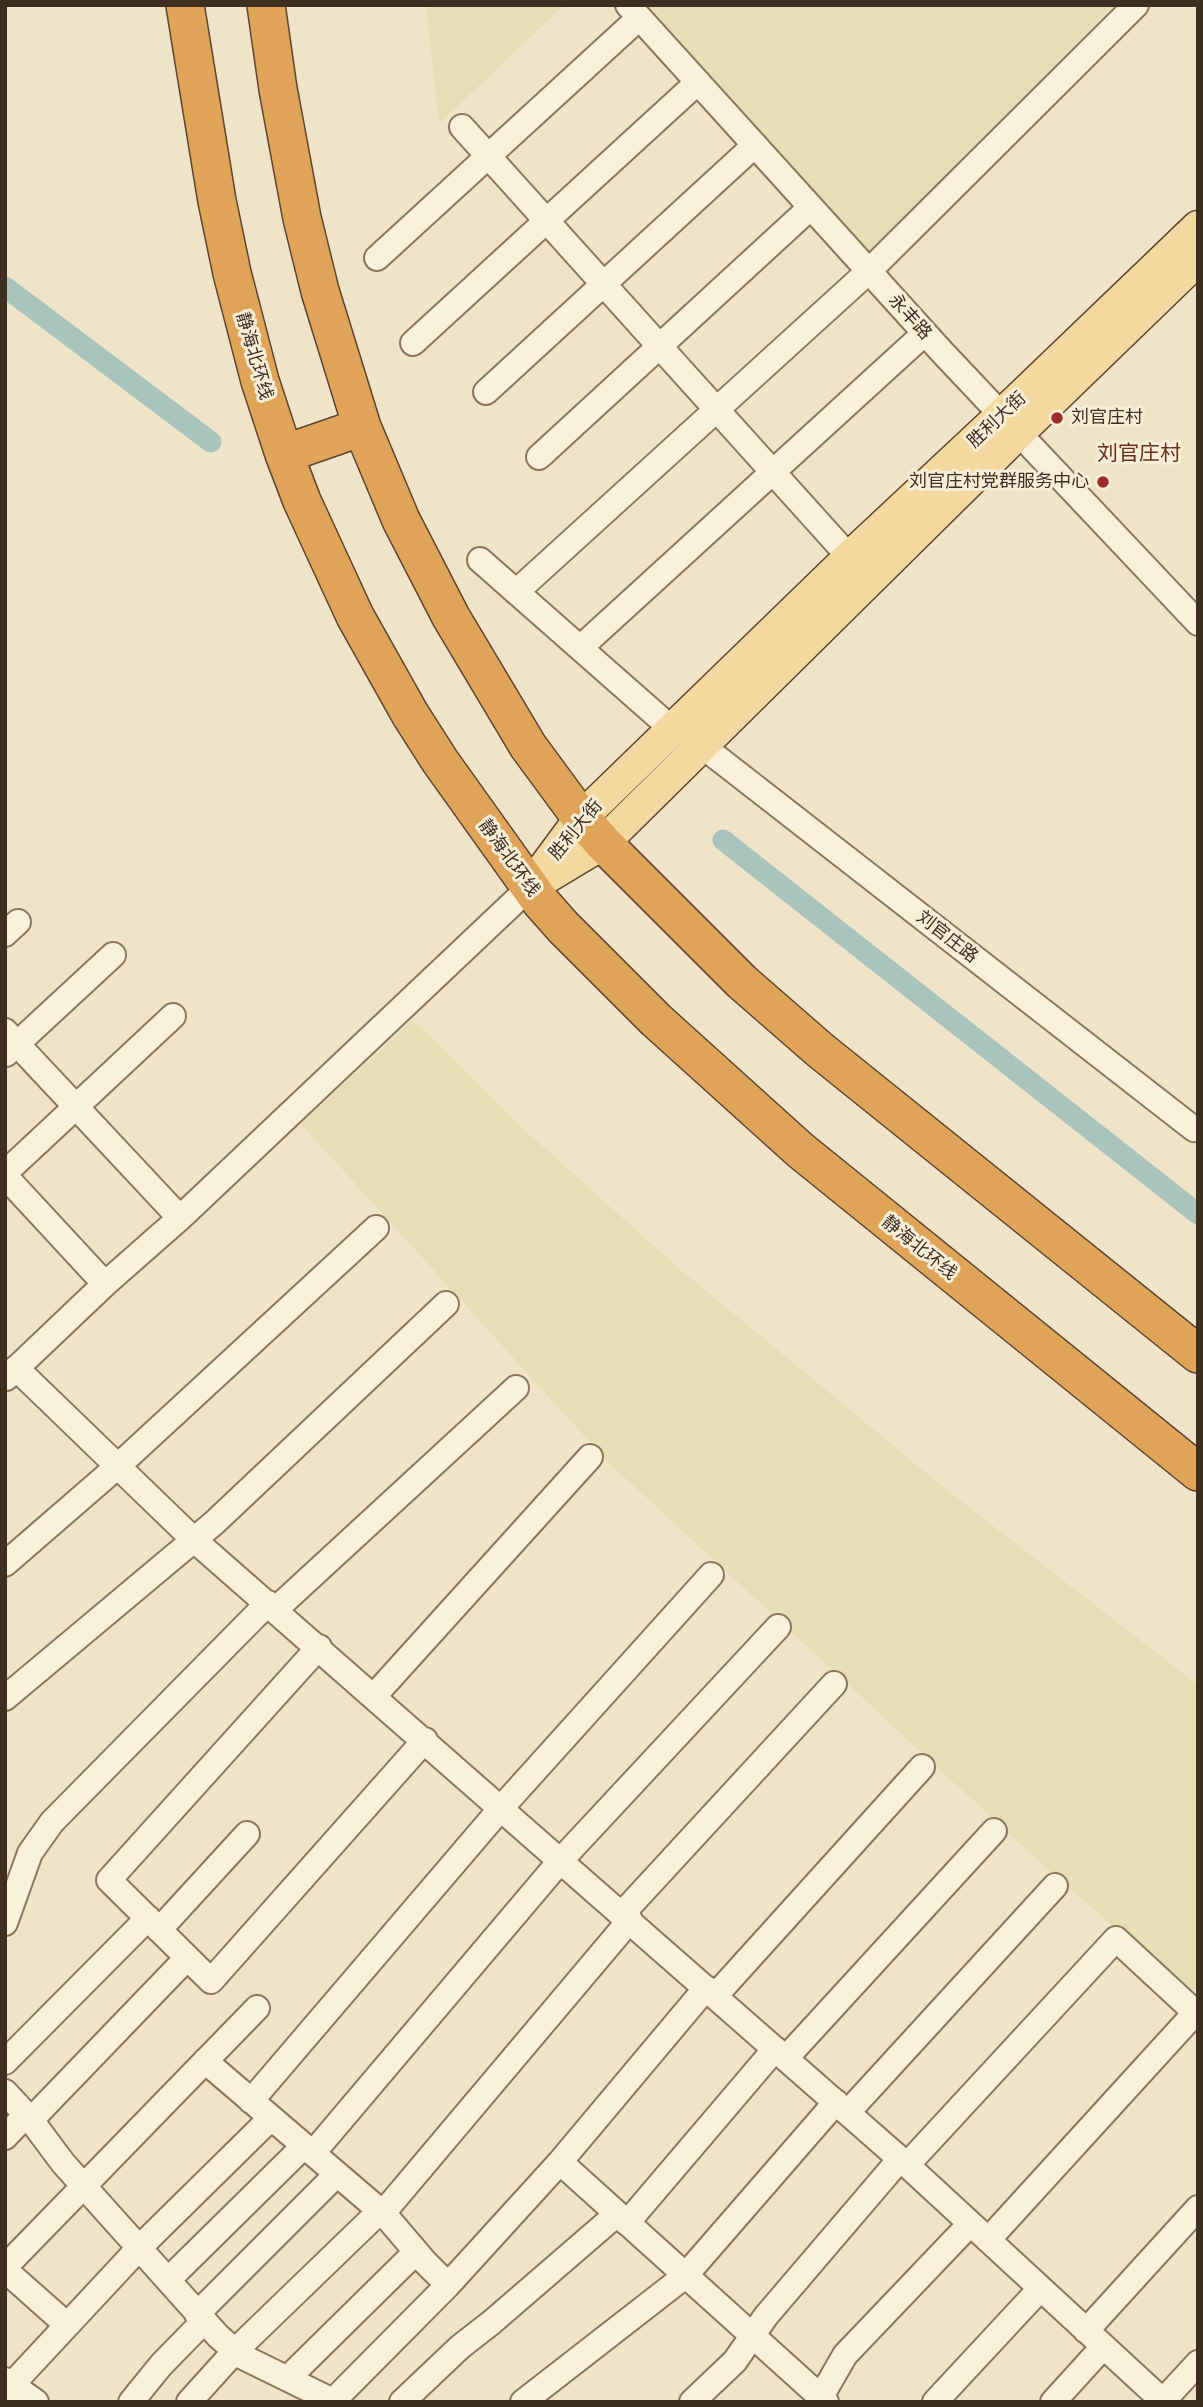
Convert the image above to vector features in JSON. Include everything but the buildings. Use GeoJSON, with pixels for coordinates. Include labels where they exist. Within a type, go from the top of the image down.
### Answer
{"type":"FeatureCollection","features":[{"type":"Feature","properties":{"kind":"highway","name":"静海北环线"},"geometry":{"type":"LineString","coordinates":[[185,5],[222,225],[257,370],[284,454],[302,501],[344,592],[382,665],[440,761],[530,887],[564,927],[656,1020],[800,1150],[1198,1472]]}},
{"type":"Feature","properties":{"kind":"highway"},"geometry":{"type":"LineString","coordinates":[[266,5],[280,102],[302,218],[320,291],[362,427],[401,520],[451,617],[506,712],[592,831],[742,982],[810,1042],[1198,1354]]}},
{"type":"Feature","properties":{"kind":"highway"},"geometry":{"type":"LineString","coordinates":[[284,454],[362,427]]}},
{"type":"Feature","properties":{"kind":"main road","name":"胜利大街"},"geometry":{"type":"LineString","coordinates":[[1010,424],[1198,226]]}},
{"type":"Feature","properties":{"kind":"main road","name":"胜利大街"},"geometry":{"type":"LineString","coordinates":[[592,831],[672,729],[859,569],[1010,424],[1198,259]]}},
{"type":"Feature","properties":{"kind":"main road","name":"胜利大街"},"geometry":{"type":"LineString","coordinates":[[530,887],[592,831],[701,745],[859,569]]}},
{"type":"Feature","properties":{"kind":"street"},"geometry":{"type":"LineString","coordinates":[[516,592],[869,271],[1136,5]]}},
{"type":"Feature","properties":{"kind":"street"},"geometry":{"type":"LineString","coordinates":[[377,258],[488,156],[634,12]]}},
{"type":"Feature","properties":{"kind":"street","name":"永丰路"},"geometry":{"type":"LineString","coordinates":[[634,12],[925,333],[1198,623]]}},
{"type":"Feature","properties":{"kind":"street"},"geometry":{"type":"LineString","coordinates":[[413,343],[698,82]]}},
{"type":"Feature","properties":{"kind":"street"},"geometry":{"type":"LineString","coordinates":[[463,127],[859,569]]}},
{"type":"Feature","properties":{"kind":"street"},"geometry":{"type":"LineString","coordinates":[[486,392],[755,145]]}},
{"type":"Feature","properties":{"kind":"street"},"geometry":{"type":"LineString","coordinates":[[539,457],[811,206]]}},
{"type":"Feature","properties":{"kind":"street"},"geometry":{"type":"LineString","coordinates":[[580,648],[925,333]]}},
{"type":"Feature","properties":{"kind":"street"},"geometry":{"type":"LineString","coordinates":[[480,560],[672,729]]}},
{"type":"Feature","properties":{"kind":"street","name":"刘官庄路"},"geometry":{"type":"LineString","coordinates":[[701,745],[1196,1128]]}},
{"type":"Feature","properties":{"kind":"street"},"geometry":{"type":"LineString","coordinates":[[530,887],[180,1218],[11,1373],[118,1466],[193,1539],[904,2162],[1163,2401],[1198,2363]]}},
{"type":"Feature","properties":{"kind":"street"},"geometry":{"type":"LineString","coordinates":[[113,955],[9,1043],[76,1107],[180,1218]]}},
{"type":"Feature","properties":{"kind":"street"},"geometry":{"type":"LineString","coordinates":[[105,1284],[5,1174],[173,1016]]}},
{"type":"Feature","properties":{"kind":"street"},"geometry":{"type":"LineString","coordinates":[[5,1564],[118,1466],[376,1228]]}},
{"type":"Feature","properties":{"kind":"street"},"geometry":{"type":"LineString","coordinates":[[5,1698],[214,1523],[446,1304]]}},
{"type":"Feature","properties":{"kind":"street"},"geometry":{"type":"LineString","coordinates":[[5,1923],[30,1853],[52,1822],[272,1606],[516,1388]]}},
{"type":"Feature","properties":{"kind":"street"},"geometry":{"type":"LineString","coordinates":[[374,1696],[590,1457]]}},
{"type":"Feature","properties":{"kind":"street"},"geometry":{"type":"LineString","coordinates":[[251,2101],[502,1807],[711,1575]]}},
{"type":"Feature","properties":{"kind":"street"},"geometry":{"type":"LineString","coordinates":[[168,2280],[309,2149],[561,1860],[778,1627]]}},
{"type":"Feature","properties":{"kind":"street"},"geometry":{"type":"LineString","coordinates":[[319,1647],[109,1880],[211,1981],[425,1740]]}},
{"type":"Feature","properties":{"kind":"street"},"geometry":{"type":"LineString","coordinates":[[189,2402],[235,2351],[382,2212],[626,1917],[834,1684]]}},
{"type":"Feature","properties":{"kind":"street"},"geometry":{"type":"LineString","coordinates":[[5,2092],[63,2163],[200,2317],[235,2351],[325,2399],[447,2285],[711,1992],[922,1767]]}},
{"type":"Feature","properties":{"kind":"street"},"geometry":{"type":"LineString","coordinates":[[402,2402],[460,2347],[622,2218],[994,1831]]}},
{"type":"Feature","properties":{"kind":"street"},"geometry":{"type":"LineString","coordinates":[[5,2062],[247,1834]]}},
{"type":"Feature","properties":{"kind":"street"},"geometry":{"type":"LineString","coordinates":[[523,2402],[685,2276],[842,2107],[1055,1886]]}},
{"type":"Feature","properties":{"kind":"street"},"geometry":{"type":"LineString","coordinates":[[560,2162],[622,2218],[685,2276],[751,2336],[821,2400],[845,2354],[979,2232],[1196,2014],[1116,1940],[904,2162],[751,2336],[735,2361],[692,2402]]}},
{"type":"Feature","properties":{"kind":"street"},"geometry":{"type":"LineString","coordinates":[[5,2137],[28,2118],[187,1958]]}},
{"type":"Feature","properties":{"kind":"street"},"geometry":{"type":"LineString","coordinates":[[67,2325],[5,2268],[257,2008]]}},
{"type":"Feature","properties":{"kind":"street"},"geometry":{"type":"LineString","coordinates":[[205,2061],[382,2212],[447,2285]]}},
{"type":"Feature","properties":{"kind":"street"},"geometry":{"type":"LineString","coordinates":[[36,2402],[7,2385],[140,2247],[271,2118]]}},
{"type":"Feature","properties":{"kind":"street"},"geometry":{"type":"LineString","coordinates":[[131,2402],[200,2317],[337,2174]]}},
{"type":"Feature","properties":{"kind":"street"},"geometry":{"type":"LineString","coordinates":[[1053,2402],[1095,2339],[1198,2208]]}},
{"type":"Feature","properties":{"kind":"street"},"geometry":{"type":"LineString","coordinates":[[288,2378],[416,2252]]}},
{"type":"Feature","properties":{"kind":"street"},"geometry":{"type":"LineString","coordinates":[[934,2402],[1040,2289]]}},
{"type":"Feature","properties":{"kind":"shaded area"},"geometry":{"type":"Polygon","coordinates":[[[426,5],[564,5],[439,124],[426,5]]]}},
{"type":"Feature","properties":{"kind":"shaded area"},"geometry":{"type":"Polygon","coordinates":[[[636,5],[1121,5],[865,258],[636,5]]]}},
{"type":"Feature","properties":{"kind":"shaded area"},"geometry":{"type":"Polygon","coordinates":[[[413,1020],[519,1125],[676,1266],[948,1491],[1198,1685],[1198,1993],[1176,1982],[1030,1853],[608,1462],[301,1124],[413,1020]]]}},
{"type":"Feature","properties":{"kind":"waterway"},"geometry":{"type":"LineString","coordinates":[[5,287],[211,442]]}},
{"type":"Feature","properties":{"kind":"waterway"},"geometry":{"type":"LineString","coordinates":[[723,840],[1198,1214]]}},
{"type":"Feature","properties":{"kind":"place","name":"刘官庄村"},"geometry":{"type":"Point","coordinates":[1057,418]}},
{"type":"Feature","properties":{"kind":"place","name":"刘官庄村党群服务中心"},"geometry":{"type":"Point","coordinates":[1103,482]}},
{"type":"Feature","properties":{"kind":"district","name":"刘官庄村"},"geometry":{"type":"Point","coordinates":[1139,454]}}]}
